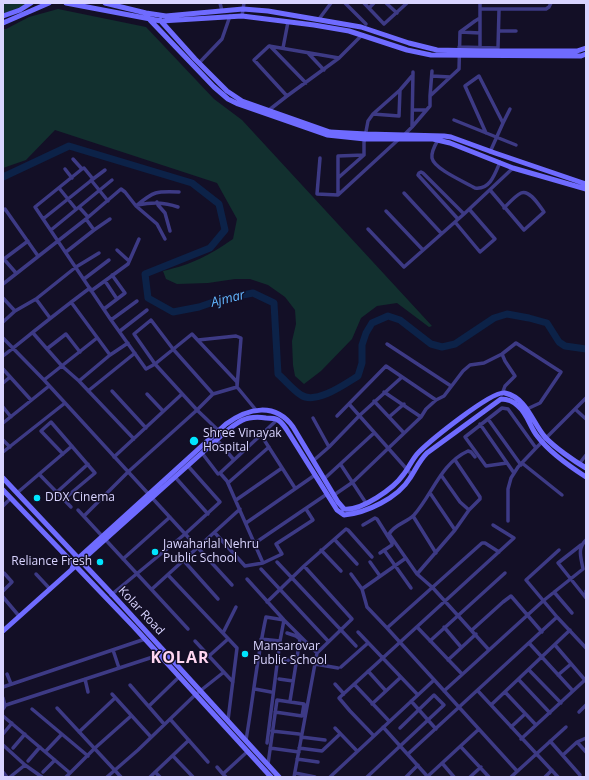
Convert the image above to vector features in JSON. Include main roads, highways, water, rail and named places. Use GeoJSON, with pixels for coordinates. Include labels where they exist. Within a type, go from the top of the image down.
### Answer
{"type":"FeatureCollection","features":[{"type":"Feature","properties":{"kind":"waterway","name":"Ajmar"},"geometry":{"type":"LineString","coordinates":[[3,177],[69,146],[192,183],[219,204],[225,230],[210,248],[145,274],[148,298],[173,312],[199,307],[222,299],[253,293],[274,303],[278,374],[298,393],[307,397],[314,397],[330,392],[358,376],[362,363],[362,345],[366,333],[372,323],[388,316],[400,320],[431,344],[442,347],[455,344],[494,318],[507,314],[547,323],[559,342],[565,346],[586,349]]}},
{"type":"Feature","properties":{"kind":"place","name":"Shree Vinayak Hospital"},"geometry":{"type":"Point","coordinates":[194,441]}},
{"type":"Feature","properties":{"kind":"place","name":"DDX Cinema"},"geometry":{"type":"Point","coordinates":[37,498]}},
{"type":"Feature","properties":{"kind":"place","name":"Jawaharlal Nehru Public School"},"geometry":{"type":"Point","coordinates":[155,552]}},
{"type":"Feature","properties":{"kind":"place","name":"Reliance Fresh"},"geometry":{"type":"Point","coordinates":[100,562]}},
{"type":"Feature","properties":{"kind":"place","name":"Mansarovar Public School"},"geometry":{"type":"Point","coordinates":[245,654]}},
{"type":"Feature","properties":{"kind":"district","name":"KOLAR"},"geometry":{"type":"Point","coordinates":[180,658]}}]}
